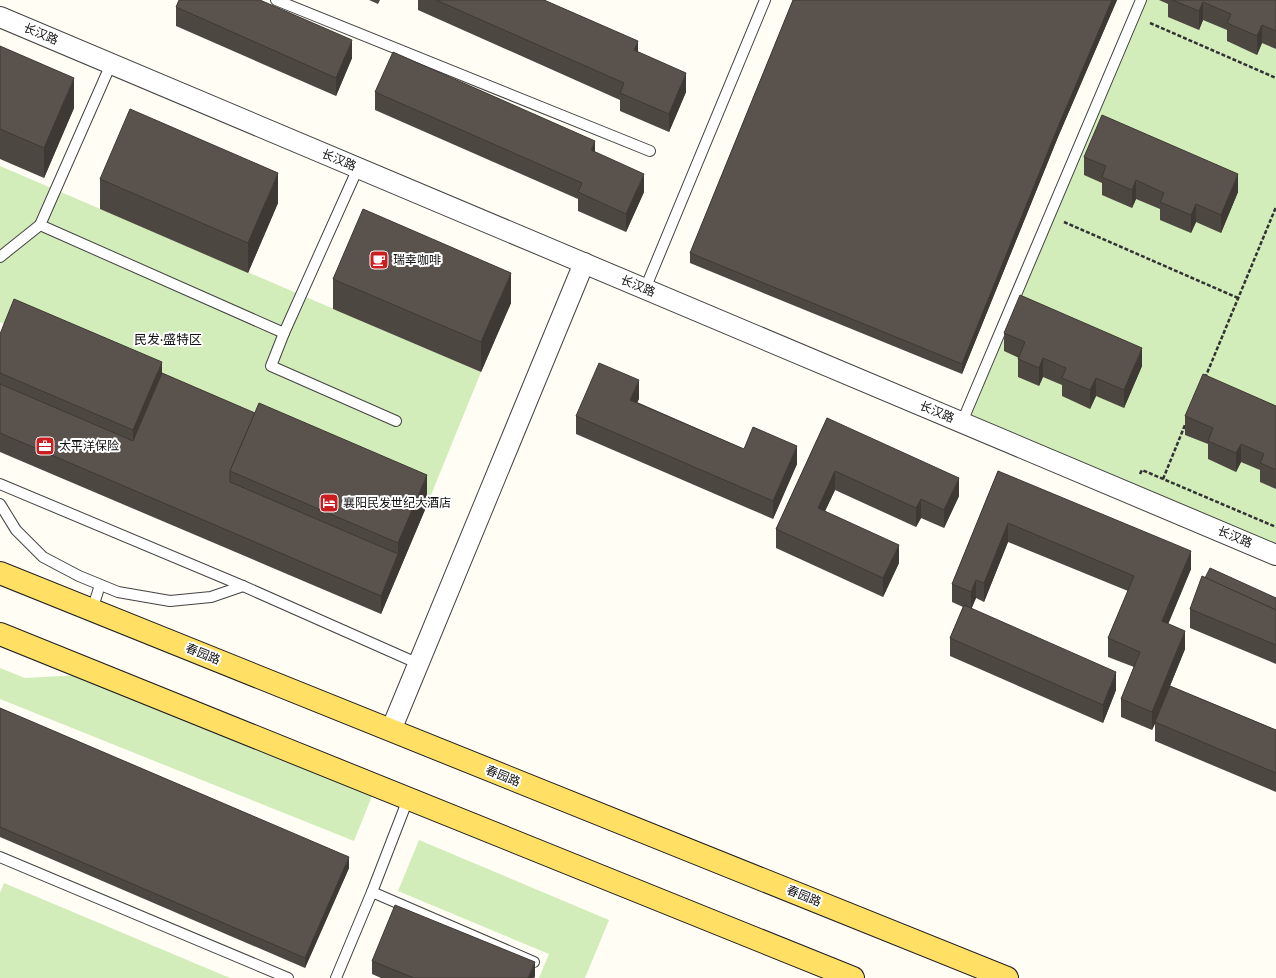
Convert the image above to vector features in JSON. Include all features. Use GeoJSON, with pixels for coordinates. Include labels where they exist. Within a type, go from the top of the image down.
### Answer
{"type":"FeatureCollection","features":[{"type":"Feature","properties":{"kind":"main road","name":"春园路"},"geometry":{"type":"LineString","coordinates":[[0,573],[1007,978]]}},
{"type":"Feature","properties":{"kind":"main road"},"geometry":{"type":"LineString","coordinates":[[0,634],[853,978]]}},
{"type":"Feature","properties":{"kind":"street","name":"长汉路"},"geometry":{"type":"LineString","coordinates":[[0,17],[1276,555]]}},
{"type":"Feature","properties":{"kind":"street"},"geometry":{"type":"LineString","coordinates":[[391,730],[584,263]]}},
{"type":"Feature","properties":{"kind":"lane"},"geometry":{"type":"LineString","coordinates":[[276,0],[650,151]]}},
{"type":"Feature","properties":{"kind":"lane"},"geometry":{"type":"LineString","coordinates":[[645,289],[765,0]]}},
{"type":"Feature","properties":{"kind":"lane"},"geometry":{"type":"LineString","coordinates":[[962,422],[1141,0]]}},
{"type":"Feature","properties":{"kind":"lane"},"geometry":{"type":"LineString","coordinates":[[0,257],[40,225],[110,64]]}},
{"type":"Feature","properties":{"kind":"lane"},"geometry":{"type":"LineString","coordinates":[[358,168],[284,333],[271,366],[396,421]]}},
{"type":"Feature","properties":{"kind":"lane"},"geometry":{"type":"LineString","coordinates":[[40,225],[284,333]]}},
{"type":"Feature","properties":{"kind":"lane"},"geometry":{"type":"LineString","coordinates":[[0,484],[243,586],[419,664]]}},
{"type":"Feature","properties":{"kind":"lane"},"geometry":{"type":"LineString","coordinates":[[0,504],[16,530],[43,557],[79,576],[118,592],[170,601],[211,597],[243,586]]}},
{"type":"Feature","properties":{"kind":"lane"},"geometry":{"type":"LineString","coordinates":[[92,610],[100,585]]}},
{"type":"Feature","properties":{"kind":"lane"},"geometry":{"type":"LineString","coordinates":[[336,978],[372,892],[408,799]]}},
{"type":"Feature","properties":{"kind":"lane"},"geometry":{"type":"LineString","coordinates":[[0,857],[288,978]]}},
{"type":"Feature","properties":{"kind":"lane"},"geometry":{"type":"LineString","coordinates":[[372,892],[534,962]]}},
{"type":"Feature","properties":{"kind":"path"},"geometry":{"type":"LineString","coordinates":[[1134,17],[1276,78]]}},
{"type":"Feature","properties":{"kind":"path"},"geometry":{"type":"LineString","coordinates":[[1202,385],[1276,207]]}},
{"type":"Feature","properties":{"kind":"path"},"geometry":{"type":"LineString","coordinates":[[1049,216],[1238,298]]}},
{"type":"Feature","properties":{"kind":"path"},"geometry":{"type":"LineString","coordinates":[[1163,479],[1187,421]]}},
{"type":"Feature","properties":{"kind":"green space"},"geometry":{"type":"Polygon","coordinates":[[[1141,0],[1276,0],[1276,555],[962,422],[1141,0]]]}},
{"type":"Feature","properties":{"kind":"green space"},"geometry":{"type":"Polygon","coordinates":[[[0,166],[481,372],[427,505],[0,322],[0,166]]]}},
{"type":"Feature","properties":{"kind":"green space"},"geometry":{"type":"Polygon","coordinates":[[[0,668],[25,678],[98,674],[376,786],[354,841],[0,699],[0,668]]]}},
{"type":"Feature","properties":{"kind":"green space"},"geometry":{"type":"Polygon","coordinates":[[[419,840],[609,920],[585,978],[539,978],[549,954],[398,891],[419,840]]]}},
{"type":"Feature","properties":{"kind":"green space"},"geometry":{"type":"Polygon","coordinates":[[[4,883],[230,978],[0,978],[0,893],[4,883]]]}},
{"type":"Feature","properties":{"kind":"building"},"geometry":{"type":"Polygon","coordinates":[[[179,0],[260,0],[352,40],[336,78],[176,7],[179,0]]]}},
{"type":"Feature","properties":{"kind":"building"},"geometry":{"type":"Polygon","coordinates":[[[436,0],[544,0],[638,41],[634,50],[686,73],[669,114],[620,93],[624,83],[436,0]]]}},
{"type":"Feature","properties":{"kind":"building"},"geometry":{"type":"Polygon","coordinates":[[[793,0],[1112,0],[1058,127],[962,364],[690,253],[793,0]]]}},
{"type":"Feature","properties":{"kind":"building"},"geometry":{"type":"Polygon","coordinates":[[[1172,0],[1276,0],[1276,31],[1262,25],[1257,36],[1227,23],[1231,14],[1203,2],[1199,11],[1172,0]]]}},
{"type":"Feature","properties":{"kind":"building"},"geometry":{"type":"Polygon","coordinates":[[[0,46],[74,78],[44,148],[0,129],[0,46]]]}},
{"type":"Feature","properties":{"kind":"building"},"geometry":{"type":"Polygon","coordinates":[[[393,52],[595,141],[591,150],[644,174],[626,214],[578,192],[582,183],[375,92],[393,52]]]}},
{"type":"Feature","properties":{"kind":"building"},"geometry":{"type":"Polygon","coordinates":[[[130,109],[278,173],[248,243],[100,179],[130,109]]]}},
{"type":"Feature","properties":{"kind":"building"},"geometry":{"type":"Polygon","coordinates":[[[1102,115],[1238,174],[1221,215],[1196,204],[1191,215],[1160,202],[1164,193],[1136,180],[1132,190],[1102,177],[1106,166],[1084,157],[1102,115]]]}},
{"type":"Feature","properties":{"kind":"building"},"geometry":{"type":"Polygon","coordinates":[[[363,209],[511,273],[481,342],[333,279],[363,209]]]}},
{"type":"Feature","properties":{"kind":"building"},"geometry":{"type":"Polygon","coordinates":[[[1020,295],[1142,348],[1124,390],[1096,378],[1090,390],[1062,378],[1066,368],[1043,358],[1039,368],[1018,359],[1025,342],[1004,333],[1020,295]]]}},
{"type":"Feature","properties":{"kind":"building"},"geometry":{"type":"Polygon","coordinates":[[[14,299],[162,362],[133,430],[0,373],[0,334],[14,299]]]}},
{"type":"Feature","properties":{"kind":"building"},"geometry":{"type":"Polygon","coordinates":[[[599,363],[639,380],[630,400],[744,449],[753,427],[797,446],[773,501],[576,416],[599,363]]]}},
{"type":"Feature","properties":{"kind":"building"},"geometry":{"type":"Polygon","coordinates":[[[162,373],[255,413],[230,471],[230,482],[398,554],[381,596],[0,433],[0,384],[133,441],[162,373]]]}},
{"type":"Feature","properties":{"kind":"building"},"geometry":{"type":"Polygon","coordinates":[[[1203,374],[1276,406],[1276,470],[1260,463],[1264,454],[1241,444],[1236,453],[1208,441],[1213,428],[1185,416],[1203,374]]]}},
{"type":"Feature","properties":{"kind":"building"},"geometry":{"type":"Polygon","coordinates":[[[259,403],[427,475],[398,543],[230,471],[259,403]]]}},
{"type":"Feature","properties":{"kind":"building"},"geometry":{"type":"Polygon","coordinates":[[[827,418],[959,478],[944,510],[921,499],[916,508],[835,471],[818,508],[899,545],[883,578],[776,529],[827,418]]]}},
{"type":"Feature","properties":{"kind":"building"},"geometry":{"type":"Polygon","coordinates":[[[998,471],[1191,551],[1162,621],[1185,631],[1152,712],[1121,699],[1140,652],[1108,638],[1134,576],[1008,523],[984,583],[976,580],[971,592],[952,584],[998,471]]]}},
{"type":"Feature","properties":{"kind":"building"},"geometry":{"type":"Polygon","coordinates":[[[1210,568],[1276,598],[1276,610],[1205,578],[1210,568]]]}},
{"type":"Feature","properties":{"kind":"building"},"geometry":{"type":"Polygon","coordinates":[[[1202,576],[1276,610],[1276,645],[1190,609],[1202,576]]]}},
{"type":"Feature","properties":{"kind":"building"},"geometry":{"type":"Polygon","coordinates":[[[964,605],[1116,672],[1103,705],[950,638],[964,605]]]}},
{"type":"Feature","properties":{"kind":"building"},"geometry":{"type":"Polygon","coordinates":[[[1170,686],[1276,730],[1276,773],[1155,722],[1170,686]]]}},
{"type":"Feature","properties":{"kind":"building"},"geometry":{"type":"Polygon","coordinates":[[[0,708],[349,857],[305,958],[0,827],[0,708]]]}},
{"type":"Feature","properties":{"kind":"building"},"geometry":{"type":"Polygon","coordinates":[[[395,905],[535,962],[528,978],[414,978],[372,961],[395,905]]]}},
{"type":"Feature","properties":{"kind":"place","name":"瑞幸咖啡"},"geometry":{"type":"Point","coordinates":[379,260]}},
{"type":"Feature","properties":{"kind":"place","name":"太平洋保险"},"geometry":{"type":"Point","coordinates":[45,446]}},
{"type":"Feature","properties":{"kind":"place","name":"襄阳民发世纪大酒店"},"geometry":{"type":"Point","coordinates":[329,503]}},
{"type":"Feature","properties":{"kind":"district","name":"民发·盛特区"},"geometry":{"type":"Point","coordinates":[168,339]}}]}
